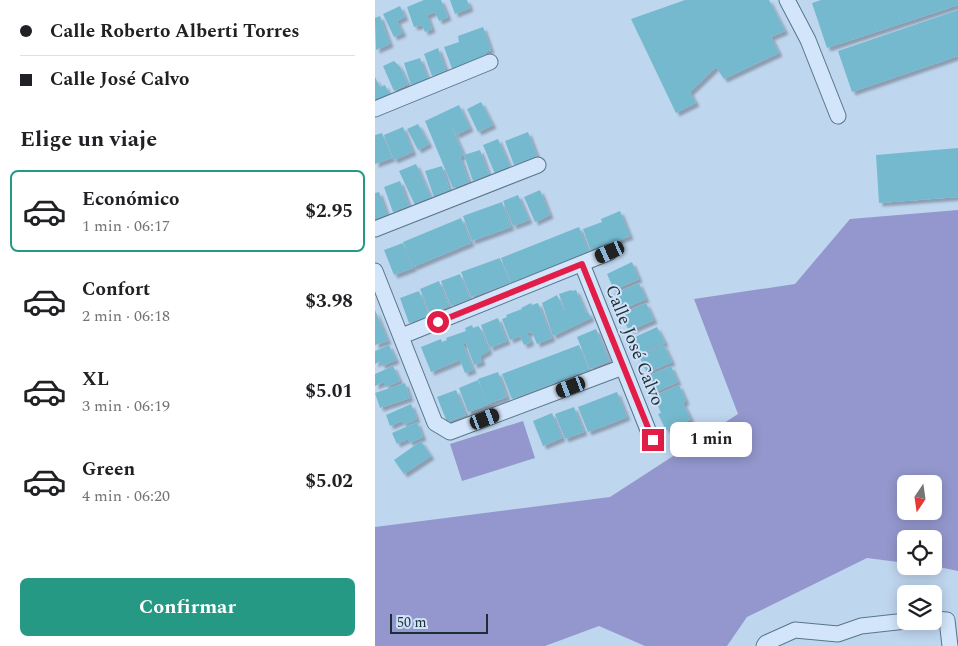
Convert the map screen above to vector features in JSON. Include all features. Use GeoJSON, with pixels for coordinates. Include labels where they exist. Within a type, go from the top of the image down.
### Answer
{"type":"FeatureCollection","features":[{"type":"Feature","properties":{"kind":"street"},"geometry":{"type":"LineString","coordinates":[[787,0],[808,40],[838,116]]}},
{"type":"Feature","properties":{"kind":"street"},"geometry":{"type":"LineString","coordinates":[[375,109],[490,62]]}},
{"type":"Feature","properties":{"kind":"street"},"geometry":{"type":"LineString","coordinates":[[375,229],[538,165]]}},
{"type":"Feature","properties":{"kind":"street"},"geometry":{"type":"LineString","coordinates":[[402,336],[610,252]]}},
{"type":"Feature","properties":{"kind":"street","name":"Calle José Calvo"},"geometry":{"type":"LineString","coordinates":[[582,264],[653,440]]}},
{"type":"Feature","properties":{"kind":"street"},"geometry":{"type":"LineString","coordinates":[[375,271],[435,423],[450,432],[623,367]]}},
{"type":"Feature","properties":{"kind":"street"},"geometry":{"type":"LineString","coordinates":[[942,620],[947,620],[951,646]]}},
{"type":"Feature","properties":{"kind":"street"},"geometry":{"type":"LineString","coordinates":[[764,646],[766,643],[795,630],[838,634],[861,626],[897,622]]}},
{"type":"Feature","properties":{"kind":"shaded area"},"geometry":{"type":"Polygon","coordinates":[[[958,210],[958,571],[942,568],[942,530],[897,530],[897,562],[867,558],[747,617],[727,646],[645,646],[599,626],[545,646],[375,646],[375,527],[610,497],[738,414],[694,299],[795,284],[850,219],[958,210]]]}},
{"type":"Feature","properties":{"kind":"shaded area"},"geometry":{"type":"Polygon","coordinates":[[[523,421],[535,458],[462,481],[450,444],[523,421]]]}},
{"type":"Feature","properties":{"kind":"building"},"geometry":{"type":"Polygon","coordinates":[[[424,0],[441,0],[448,17],[439,21],[435,12],[427,15],[432,29],[425,32],[422,25],[414,27],[407,7],[424,0]]]}},
{"type":"Feature","properties":{"kind":"building"},"geometry":{"type":"Polygon","coordinates":[[[450,0],[467,0],[470,8],[455,14],[450,0]]]}},
{"type":"Feature","properties":{"kind":"building"},"geometry":{"type":"Polygon","coordinates":[[[685,0],[769,0],[785,31],[771,37],[779,53],[724,79],[716,67],[690,92],[696,103],[676,113],[631,19],[685,0]]]}},
{"type":"Feature","properties":{"kind":"building"},"geometry":{"type":"Polygon","coordinates":[[[821,0],[958,0],[958,5],[827,48],[812,3],[821,0]]]}},
{"type":"Feature","properties":{"kind":"building"},"geometry":{"type":"Polygon","coordinates":[[[400,6],[405,17],[397,21],[403,33],[394,37],[383,14],[400,6]]]}},
{"type":"Feature","properties":{"kind":"building"},"geometry":{"type":"Polygon","coordinates":[[[958,10],[958,56],[852,92],[838,51],[958,10]]]}},
{"type":"Feature","properties":{"kind":"building"},"geometry":{"type":"Polygon","coordinates":[[[380,16],[390,44],[376,50],[375,18],[380,16]]]}},
{"type":"Feature","properties":{"kind":"building"},"geometry":{"type":"Polygon","coordinates":[[[483,27],[491,50],[485,52],[487,59],[453,71],[444,47],[459,42],[458,36],[483,27]]]}},
{"type":"Feature","properties":{"kind":"building"},"geometry":{"type":"Polygon","coordinates":[[[438,48],[446,70],[432,76],[424,54],[438,48]]]}},
{"type":"Feature","properties":{"kind":"building"},"geometry":{"type":"Polygon","coordinates":[[[420,58],[428,79],[411,85],[404,63],[420,58]]]}},
{"type":"Feature","properties":{"kind":"building"},"geometry":{"type":"Polygon","coordinates":[[[394,61],[400,67],[408,84],[394,91],[383,66],[394,61]]]}},
{"type":"Feature","properties":{"kind":"building"},"geometry":{"type":"Polygon","coordinates":[[[375,77],[380,87],[385,85],[390,96],[377,102],[375,98],[375,77]]]}},
{"type":"Feature","properties":{"kind":"building"},"geometry":{"type":"Polygon","coordinates":[[[481,102],[493,125],[478,132],[467,109],[481,102]]]}},
{"type":"Feature","properties":{"kind":"building"},"geometry":{"type":"Polygon","coordinates":[[[459,105],[470,128],[456,135],[448,120],[464,155],[460,157],[469,182],[453,188],[425,121],[459,105]]]}},
{"type":"Feature","properties":{"kind":"building"},"geometry":{"type":"Polygon","coordinates":[[[418,124],[429,144],[418,150],[407,129],[418,124]]]}},
{"type":"Feature","properties":{"kind":"building"},"geometry":{"type":"Polygon","coordinates":[[[403,127],[413,152],[394,160],[384,135],[403,127]]]}},
{"type":"Feature","properties":{"kind":"building"},"geometry":{"type":"Polygon","coordinates":[[[528,132],[537,156],[514,165],[505,141],[528,132]]]}},
{"type":"Feature","properties":{"kind":"building"},"geometry":{"type":"Polygon","coordinates":[[[382,133],[392,158],[375,164],[375,135],[382,133]]]}},
{"type":"Feature","properties":{"kind":"building"},"geometry":{"type":"Polygon","coordinates":[[[498,139],[510,167],[495,174],[483,145],[498,139]]]}},
{"type":"Feature","properties":{"kind":"building"},"geometry":{"type":"Polygon","coordinates":[[[958,148],[958,197],[879,203],[876,155],[958,148]]]}},
{"type":"Feature","properties":{"kind":"building"},"geometry":{"type":"Polygon","coordinates":[[[480,150],[489,175],[473,181],[464,155],[480,150]]]}},
{"type":"Feature","properties":{"kind":"building"},"geometry":{"type":"Polygon","coordinates":[[[416,164],[431,198],[415,205],[399,171],[416,164]]]}},
{"type":"Feature","properties":{"kind":"building"},"geometry":{"type":"Polygon","coordinates":[[[442,166],[450,191],[434,197],[425,171],[442,166]]]}},
{"type":"Feature","properties":{"kind":"building"},"geometry":{"type":"Polygon","coordinates":[[[400,181],[409,206],[393,212],[384,187],[400,181]]]}},
{"type":"Feature","properties":{"kind":"building"},"geometry":{"type":"Polygon","coordinates":[[[540,190],[550,215],[535,222],[524,197],[540,190]]]}},
{"type":"Feature","properties":{"kind":"building"},"geometry":{"type":"Polygon","coordinates":[[[379,192],[388,217],[375,221],[375,193],[379,192]]]}},
{"type":"Feature","properties":{"kind":"building"},"geometry":{"type":"Polygon","coordinates":[[[518,195],[529,220],[513,226],[503,201],[518,195]]]}},
{"type":"Feature","properties":{"kind":"building"},"geometry":{"type":"Polygon","coordinates":[[[502,202],[511,227],[472,241],[463,216],[502,202]]]}},
{"type":"Feature","properties":{"kind":"building"},"geometry":{"type":"Polygon","coordinates":[[[620,211],[630,236],[610,244],[611,247],[592,254],[583,229],[602,222],[601,219],[620,211]]]}},
{"type":"Feature","properties":{"kind":"building"},"geometry":{"type":"Polygon","coordinates":[[[461,218],[471,243],[413,267],[403,242],[461,218]]]}},
{"type":"Feature","properties":{"kind":"building"},"geometry":{"type":"Polygon","coordinates":[[[579,227],[589,252],[511,283],[501,258],[579,227]]]}},
{"type":"Feature","properties":{"kind":"building"},"geometry":{"type":"Polygon","coordinates":[[[403,243],[413,268],[394,275],[384,250],[403,243]]]}},
{"type":"Feature","properties":{"kind":"building"},"geometry":{"type":"Polygon","coordinates":[[[500,258],[510,283],[471,297],[461,272],[500,258]]]}},
{"type":"Feature","properties":{"kind":"building"},"geometry":{"type":"Polygon","coordinates":[[[632,262],[639,279],[614,290],[607,274],[632,262]]]}},
{"type":"Feature","properties":{"kind":"building"},"geometry":{"type":"Polygon","coordinates":[[[460,274],[470,299],[451,306],[441,281],[460,274]]]}},
{"type":"Feature","properties":{"kind":"building"},"geometry":{"type":"Polygon","coordinates":[[[439,281],[449,306],[430,314],[420,289],[439,281]]]}},
{"type":"Feature","properties":{"kind":"building"},"geometry":{"type":"Polygon","coordinates":[[[639,283],[646,299],[621,310],[614,294],[639,283]]]}},
{"type":"Feature","properties":{"kind":"building"},"geometry":{"type":"Polygon","coordinates":[[[576,290],[586,313],[588,312],[591,318],[553,336],[542,303],[557,295],[565,310],[559,294],[576,290]]]}},
{"type":"Feature","properties":{"kind":"building"},"geometry":{"type":"Polygon","coordinates":[[[419,291],[429,316],[409,323],[400,298],[419,291]]]}},
{"type":"Feature","properties":{"kind":"building"},"geometry":{"type":"Polygon","coordinates":[[[531,303],[532,305],[538,303],[552,338],[537,344],[532,332],[527,333],[531,342],[524,345],[520,336],[510,340],[502,319],[507,317],[506,315],[522,309],[531,303]]]}},
{"type":"Feature","properties":{"kind":"building"},"geometry":{"type":"Polygon","coordinates":[[[646,303],[654,320],[629,331],[621,314],[646,303]]]}},
{"type":"Feature","properties":{"kind":"building"},"geometry":{"type":"Polygon","coordinates":[[[375,310],[388,341],[375,345],[375,310]]]}},
{"type":"Feature","properties":{"kind":"building"},"geometry":{"type":"Polygon","coordinates":[[[498,318],[507,341],[490,348],[481,325],[498,318]]]}},
{"type":"Feature","properties":{"kind":"building"},"geometry":{"type":"Polygon","coordinates":[[[472,325],[473,328],[478,326],[480,328],[489,351],[480,356],[482,362],[474,365],[466,343],[463,344],[473,370],[465,373],[460,360],[431,372],[421,347],[441,339],[442,342],[447,340],[446,338],[466,331],[465,328],[472,325]]]}},
{"type":"Feature","properties":{"kind":"building"},"geometry":{"type":"Polygon","coordinates":[[[657,327],[665,343],[640,354],[633,338],[657,327]]]}},
{"type":"Feature","properties":{"kind":"building"},"geometry":{"type":"Polygon","coordinates":[[[596,329],[609,361],[590,369],[577,337],[596,329]]]}},
{"type":"Feature","properties":{"kind":"building"},"geometry":{"type":"Polygon","coordinates":[[[389,345],[396,360],[382,366],[380,361],[375,364],[375,351],[389,345]]]}},
{"type":"Feature","properties":{"kind":"building"},"geometry":{"type":"Polygon","coordinates":[[[579,345],[589,370],[512,399],[502,374],[579,345]]]}},
{"type":"Feature","properties":{"kind":"building"},"geometry":{"type":"Polygon","coordinates":[[[664,345],[672,362],[647,373],[639,356],[664,345]]]}},
{"type":"Feature","properties":{"kind":"building"},"geometry":{"type":"Polygon","coordinates":[[[393,366],[400,381],[386,387],[384,382],[375,386],[375,374],[393,366]]]}},
{"type":"Feature","properties":{"kind":"building"},"geometry":{"type":"Polygon","coordinates":[[[671,366],[678,382],[653,393],[646,377],[671,366]]]}},
{"type":"Feature","properties":{"kind":"building"},"geometry":{"type":"Polygon","coordinates":[[[498,372],[507,397],[488,404],[478,379],[498,372]]]}},
{"type":"Feature","properties":{"kind":"building"},"geometry":{"type":"Polygon","coordinates":[[[478,380],[488,405],[468,412],[459,388],[478,380]]]}},
{"type":"Feature","properties":{"kind":"building"},"geometry":{"type":"Polygon","coordinates":[[[405,383],[410,398],[380,408],[375,393],[405,383]]]}},
{"type":"Feature","properties":{"kind":"building"},"geometry":{"type":"Polygon","coordinates":[[[679,385],[686,401],[683,403],[691,419],[666,430],[658,414],[661,413],[654,396],[679,385]]]}},
{"type":"Feature","properties":{"kind":"building"},"geometry":{"type":"Polygon","coordinates":[[[456,390],[466,415],[447,422],[437,397],[456,390]]]}},
{"type":"Feature","properties":{"kind":"building"},"geometry":{"type":"Polygon","coordinates":[[[617,392],[627,417],[588,432],[578,407],[617,392]]]}},
{"type":"Feature","properties":{"kind":"building"},"geometry":{"type":"Polygon","coordinates":[[[411,404],[417,419],[404,425],[402,421],[390,426],[386,415],[411,404]]]}},
{"type":"Feature","properties":{"kind":"building"},"geometry":{"type":"Polygon","coordinates":[[[574,407],[584,432],[565,439],[555,414],[574,407]]]}},
{"type":"Feature","properties":{"kind":"building"},"geometry":{"type":"Polygon","coordinates":[[[552,413],[562,438],[543,446],[533,421],[552,413]]]}},
{"type":"Feature","properties":{"kind":"building"},"geometry":{"type":"Polygon","coordinates":[[[417,422],[423,437],[410,443],[408,439],[397,444],[392,433],[417,422]]]}},
{"type":"Feature","properties":{"kind":"building"},"geometry":{"type":"Polygon","coordinates":[[[421,441],[431,456],[404,474],[394,460],[421,441]]]}},
{"type":"Feature","properties":{"kind":"route"},"geometry":{"type":"LineString","coordinates":[[438,322],[582,264],[653,440]]}}]}
